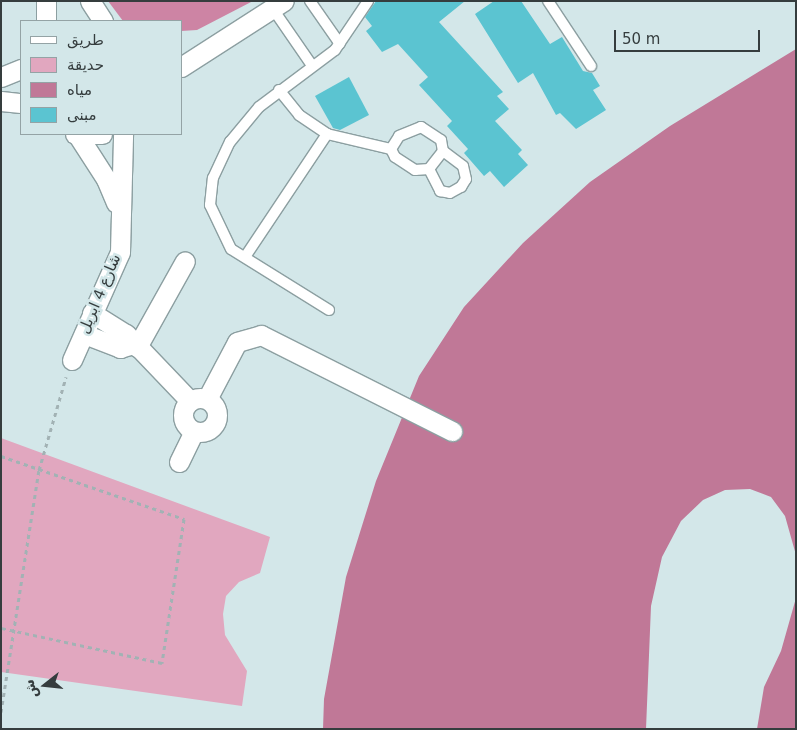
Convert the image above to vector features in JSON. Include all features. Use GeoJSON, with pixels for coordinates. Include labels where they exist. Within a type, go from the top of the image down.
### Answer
{"type":"FeatureCollection","features":[{"type":"Feature","properties":{"kind":"street"},"geometry":{"type":"LineString","coordinates":[[46,1],[46,20]]}},
{"type":"Feature","properties":{"kind":"street"},"geometry":{"type":"LineString","coordinates":[[90,1],[102,20]]}},
{"type":"Feature","properties":{"kind":"street"},"geometry":{"type":"LineString","coordinates":[[182,66],[278,5]]}},
{"type":"Feature","properties":{"kind":"street"},"geometry":{"type":"LineString","coordinates":[[182,54],[218,42]]}},
{"type":"Feature","properties":{"kind":"street"},"geometry":{"type":"LineString","coordinates":[[1,76],[20,69]]}},
{"type":"Feature","properties":{"kind":"street"},"geometry":{"type":"LineString","coordinates":[[1,102],[20,103]]}},
{"type":"Feature","properties":{"kind":"street","name":"شارع 4 ابريل"},"geometry":{"type":"LineString","coordinates":[[77,135],[106,179],[120,227]]}},
{"type":"Feature","properties":{"kind":"street","name":"شارع 4 ابريل"},"geometry":{"type":"LineString","coordinates":[[72,360],[120,252],[123,135]]}},
{"type":"Feature","properties":{"kind":"street"},"geometry":{"type":"LineString","coordinates":[[135,346],[184,261]]}},
{"type":"Feature","properties":{"kind":"street"},"geometry":{"type":"LineString","coordinates":[[92,313],[122,332],[135,346],[199,400],[216,409],[216,422],[207,431],[194,432]]}},
{"type":"Feature","properties":{"kind":"street"},"geometry":{"type":"LineString","coordinates":[[84,334],[120,348],[135,346]]}},
{"type":"Feature","properties":{"kind":"street"},"geometry":{"type":"LineString","coordinates":[[194,432],[183,417],[199,400],[237,342],[261,335],[452,432]]}},
{"type":"Feature","properties":{"kind":"street"},"geometry":{"type":"LineString","coordinates":[[179,462],[194,432]]}},
{"type":"Feature","properties":{"kind":"lane"},"geometry":{"type":"LineString","coordinates":[[310,1],[340,44]]}},
{"type":"Feature","properties":{"kind":"lane"},"geometry":{"type":"LineString","coordinates":[[329,310],[231,248],[216,225],[210,205],[213,178],[230,142],[279,90],[340,44],[368,1]]}},
{"type":"Feature","properties":{"kind":"lane"},"geometry":{"type":"LineString","coordinates":[[548,1],[591,66]]}},
{"type":"Feature","properties":{"kind":"lane"},"geometry":{"type":"LineString","coordinates":[[278,5],[311,64]]}},
{"type":"Feature","properties":{"kind":"lane"},"geometry":{"type":"LineString","coordinates":[[279,90],[299,115],[327,134],[391,149]]}},
{"type":"Feature","properties":{"kind":"lane"},"geometry":{"type":"LineString","coordinates":[[391,149],[399,136],[421,127],[441,140],[443,151],[463,166],[466,179],[461,187],[450,193],[440,191],[429,169]]}},
{"type":"Feature","properties":{"kind":"lane"},"geometry":{"type":"LineString","coordinates":[[245,257],[327,134]]}},
{"type":"Feature","properties":{"kind":"lane"},"geometry":{"type":"LineString","coordinates":[[391,149],[395,157],[410,167],[429,169]]}},
{"type":"Feature","properties":{"kind":"lane"},"geometry":{"type":"LineString","coordinates":[[429,169],[443,151]]}},
{"type":"Feature","properties":{"kind":"path"},"geometry":{"type":"LineString","coordinates":[[1,712],[40,470],[72,360]]}},
{"type":"Feature","properties":{"kind":"path"},"geometry":{"type":"LineString","coordinates":[[1,456],[184,519],[162,663],[1,628]]}},
{"type":"Feature","properties":{"kind":"green space"},"geometry":{"type":"Polygon","coordinates":[[[1,438],[270,537],[260,573],[239,582],[226,596],[223,614],[225,635],[247,671],[242,706],[1,672],[1,438]]]}},
{"type":"Feature","properties":{"kind":"shaded area"},"geometry":{"type":"Polygon","coordinates":[[[108,1],[253,1],[197,30],[182,31],[182,20],[122,20],[108,1]]]}},
{"type":"Feature","properties":{"kind":"water"},"geometry":{"type":"Polygon","coordinates":[[[796,49],[796,555],[785,516],[771,497],[750,489],[725,490],[703,500],[681,521],[662,557],[651,606],[646,729],[323,729],[324,699],[346,577],[376,481],[419,376],[464,307],[523,243],[590,182],[670,126],[796,49]]]}},
{"type":"Feature","properties":{"kind":"water"},"geometry":{"type":"Polygon","coordinates":[[[796,598],[796,729],[757,729],[764,687],[781,651],[796,598]]]}},
{"type":"Feature","properties":{"kind":"building"},"geometry":{"type":"Polygon","coordinates":[[[376,1],[465,1],[439,22],[503,92],[497,96],[509,109],[495,121],[522,150],[518,154],[528,165],[504,187],[490,171],[484,176],[464,153],[468,149],[447,126],[452,121],[419,85],[428,77],[398,44],[382,52],[366,31],[372,26],[365,17],[376,1]]]}},
{"type":"Feature","properties":{"kind":"building"},"geometry":{"type":"Polygon","coordinates":[[[494,1],[521,1],[550,44],[562,37],[583,71],[592,73],[600,86],[593,90],[606,110],[576,129],[560,113],[556,115],[533,73],[518,83],[475,14],[494,1]]]}},
{"type":"Feature","properties":{"kind":"building"},"geometry":{"type":"Polygon","coordinates":[[[349,77],[369,115],[340,130],[333,128],[315,96],[349,77]]]}}]}
